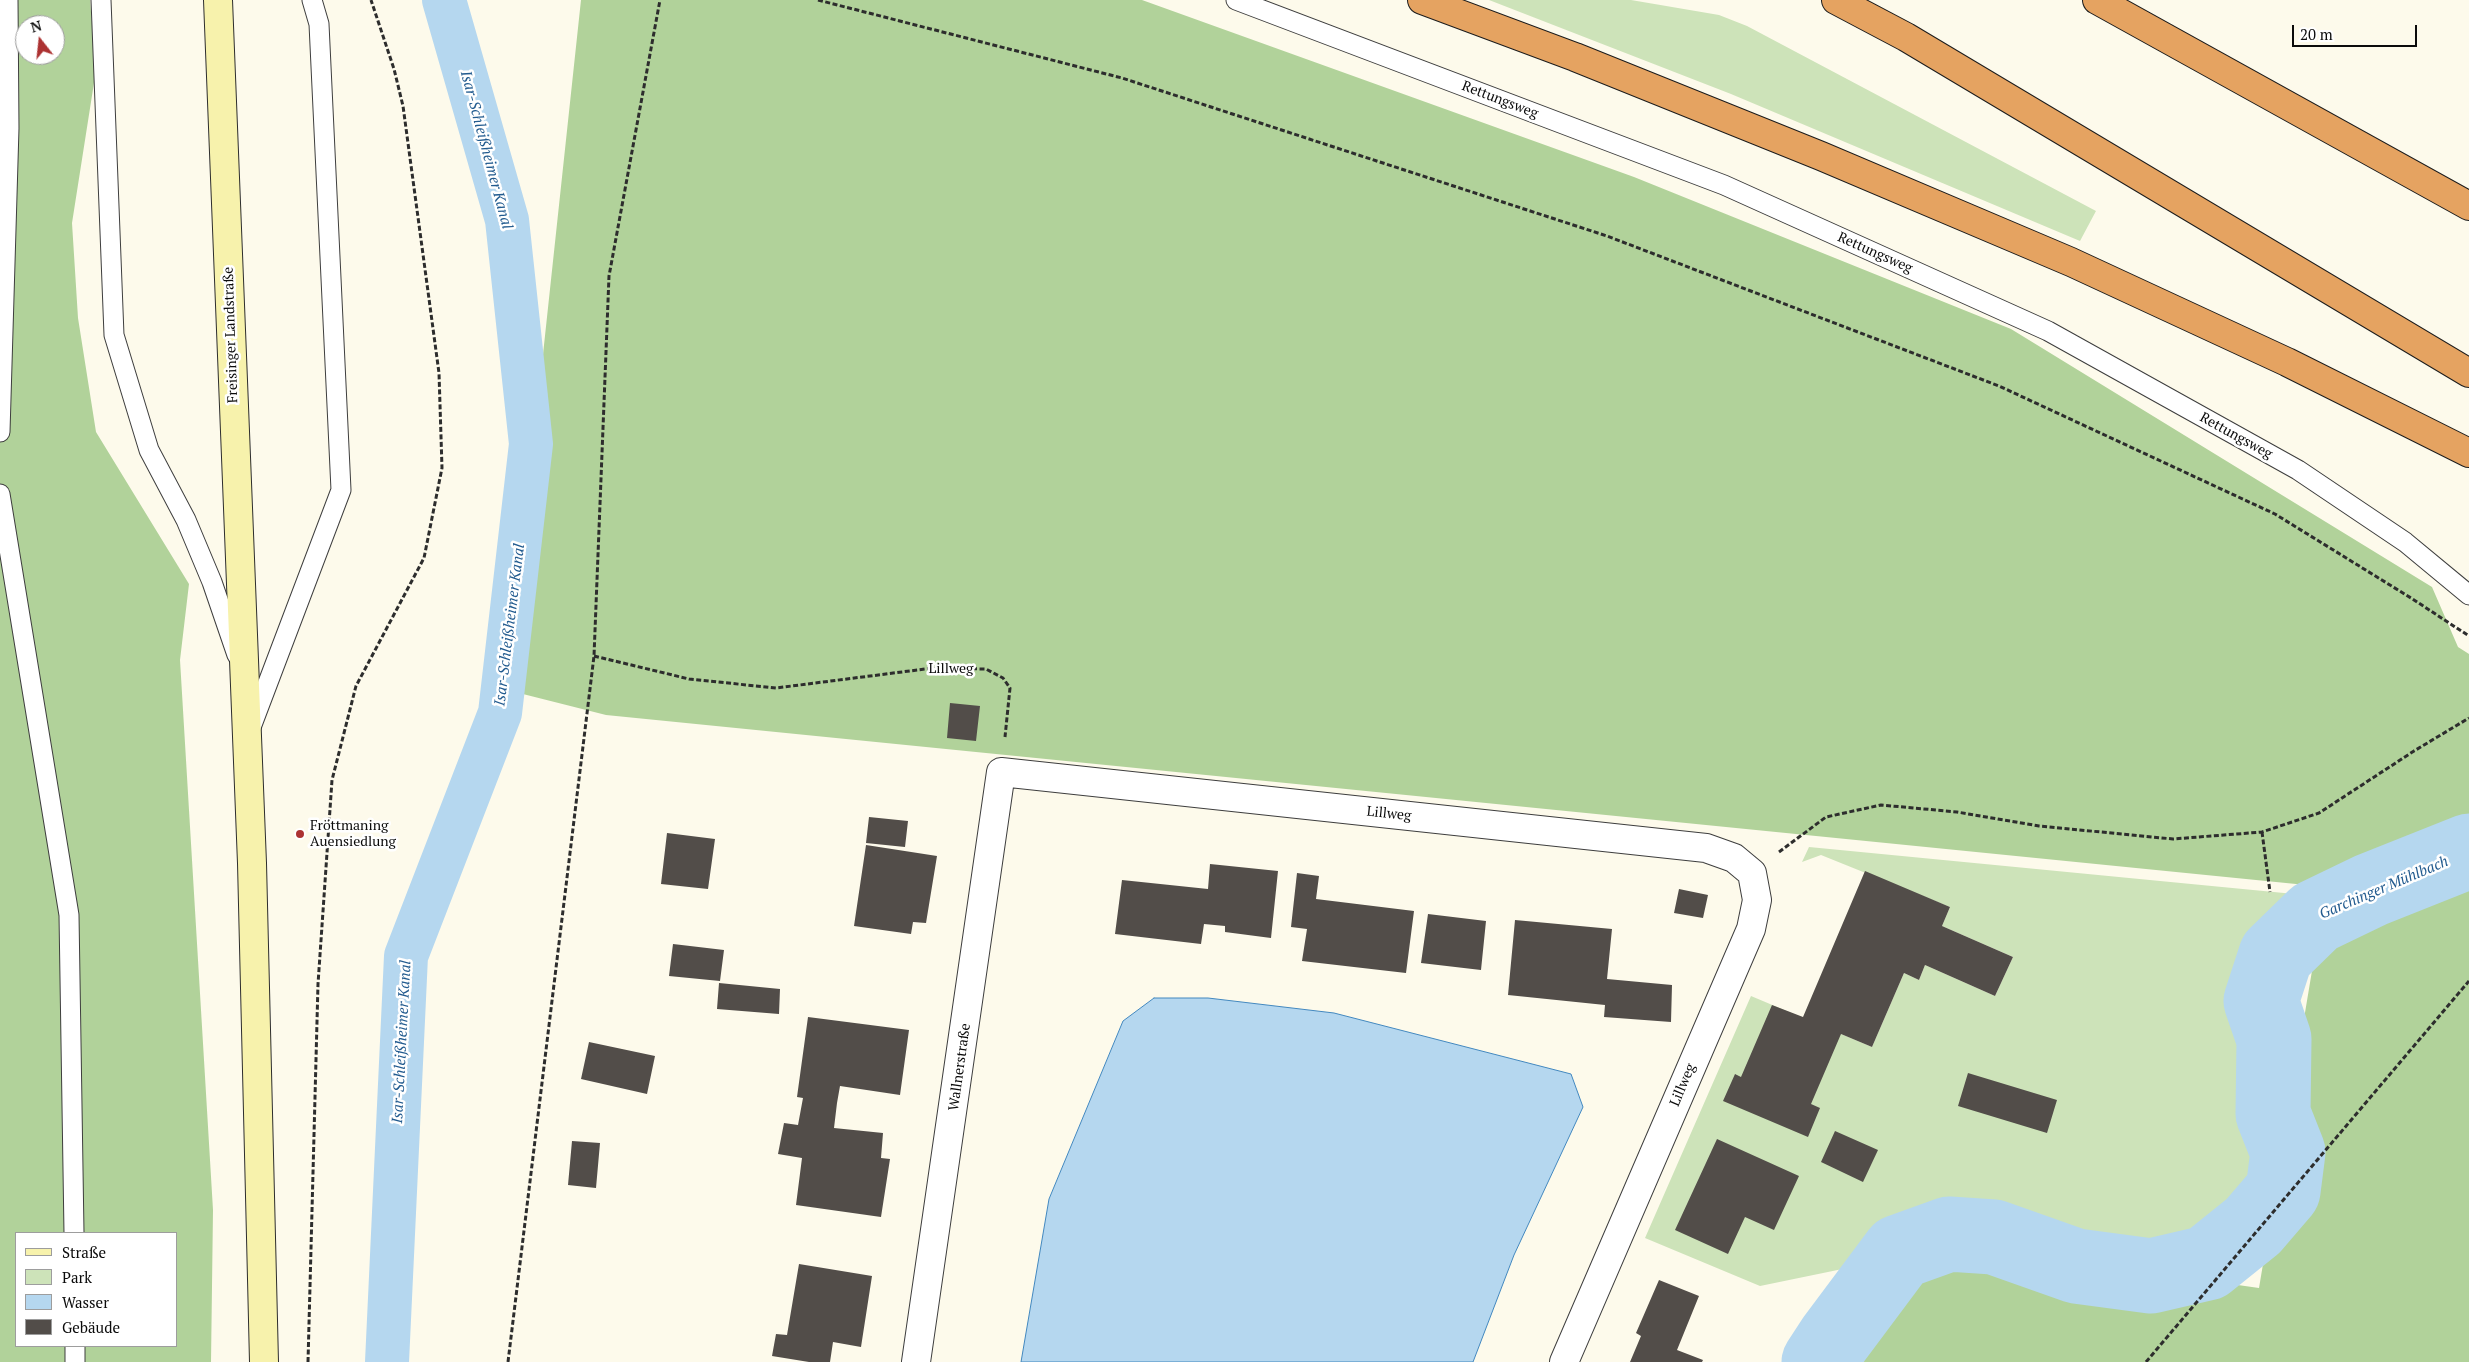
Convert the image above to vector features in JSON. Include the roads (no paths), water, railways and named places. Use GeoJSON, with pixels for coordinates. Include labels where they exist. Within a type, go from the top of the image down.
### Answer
{"type":"FeatureCollection","features":[{"type":"Feature","properties":{"kind":"highway"},"geometry":{"type":"LineString","coordinates":[[1422,0],[1575,57],[1803,148],[2071,262],[2287,362],[2469,453]]}},
{"type":"Feature","properties":{"kind":"highway"},"geometry":{"type":"LineString","coordinates":[[1836,0],[1915,42],[2469,373]]}},
{"type":"Feature","properties":{"kind":"highway"},"geometry":{"type":"LineString","coordinates":[[2097,0],[2469,206]]}},
{"type":"Feature","properties":{"kind":"main road","name":"Freisinger Landstraße"},"geometry":{"type":"LineString","coordinates":[[218,0],[256,1011],[264,1362]]}},
{"type":"Feature","properties":{"kind":"street","name":"Lillweg"},"geometry":{"type":"LineString","coordinates":[[1001,772],[1706,848],[1734,858],[1752,872],[1756,900],[1751,928],[1564,1362]]}},
{"type":"Feature","properties":{"kind":"street","name":"Wallnerstraße"},"geometry":{"type":"LineString","coordinates":[[916,1362],[1001,772]]}},
{"type":"Feature","properties":{"kind":"lane"},"geometry":{"type":"LineString","coordinates":[[0,432],[9,128],[8,0]]}},
{"type":"Feature","properties":{"kind":"lane"},"geometry":{"type":"LineString","coordinates":[[101,0],[114,335],[150,450],[186,520],[212,582],[243,670]]}},
{"type":"Feature","properties":{"kind":"lane"},"geometry":{"type":"LineString","coordinates":[[246,743],[341,490],[319,24],[312,0]]}},
{"type":"Feature","properties":{"kind":"lane","name":"Rettungsweg"},"geometry":{"type":"LineString","coordinates":[[1236,0],[1724,185],[2048,332],[2298,470],[2405,542],[2469,595]]}},
{"type":"Feature","properties":{"kind":"lane"},"geometry":{"type":"LineString","coordinates":[[0,494],[69,915],[74,1232]]}},
{"type":"Feature","properties":{"kind":"lane"},"geometry":{"type":"LineString","coordinates":[[75,1347],[75,1362]]}},
{"type":"Feature","properties":{"kind":"water"},"geometry":{"type":"Polygon","coordinates":[[[1154,998],[1208,998],[1334,1013],[1571,1074],[1583,1107],[1514,1255],[1473,1362],[1021,1362],[1049,1199],[1123,1021],[1154,998]]]}},
{"type":"Feature","properties":{"kind":"waterway","name":"Isar-Schleißheimer Kanal"},"geometry":{"type":"LineString","coordinates":[[387,1362],[406,956],[500,713],[531,444],[507,220],[444,0]]}},
{"type":"Feature","properties":{"kind":"waterway","name":"Garchinger Mühlbach"},"geometry":{"type":"LineString","coordinates":[[1819,1362],[1899,1252],[1949,1234],[1994,1237],[2076,1266],[2151,1276],[2207,1263],[2253,1226],[2283,1191],[2288,1152],[2273,1114],[2274,1039],[2261,1001],[2276,955],[2315,917],[2371,890],[2469,851]]}},
{"type":"Feature","properties":{"kind":"place","name":"Fröttmaning Auensiedlung"},"geometry":{"type":"Point","coordinates":[300,834]}}]}
